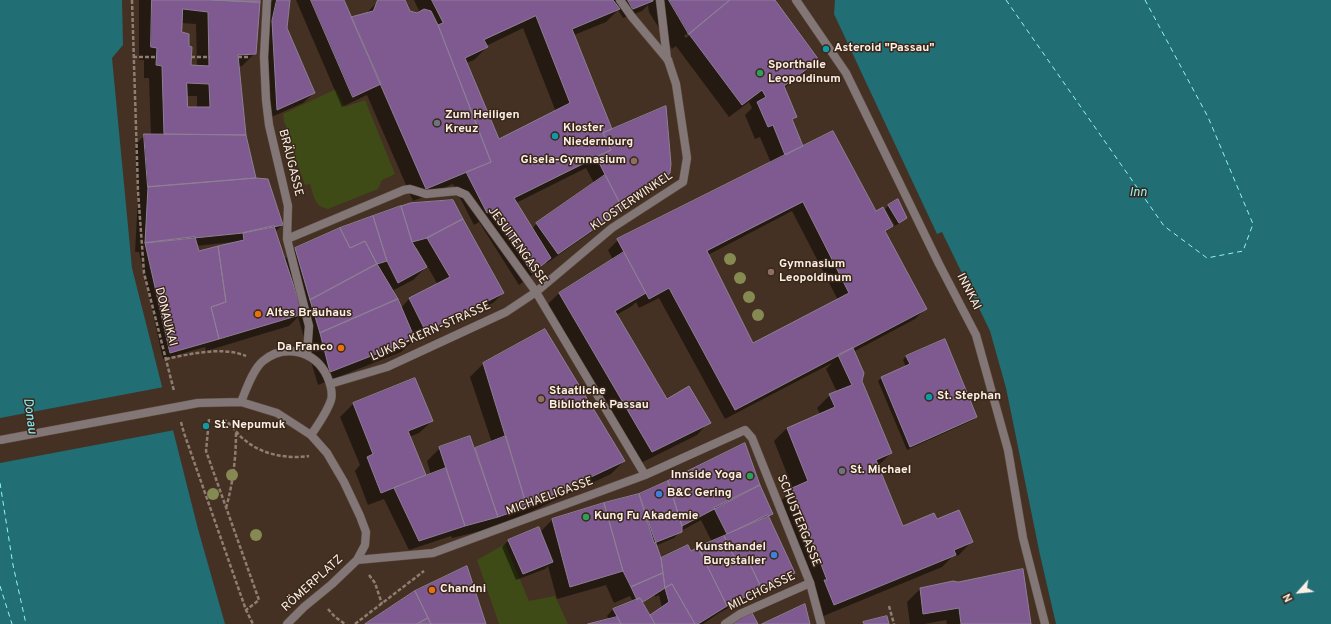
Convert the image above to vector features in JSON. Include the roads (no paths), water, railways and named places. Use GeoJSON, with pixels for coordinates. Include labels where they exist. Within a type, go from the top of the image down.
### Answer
{"type":"FeatureCollection","features":[{"type":"Feature","properties":{"kind":"street","name":"BRÄUGASSE"},"geometry":{"type":"LineString","coordinates":[[267,0],[264,57],[266,100],[269,125],[288,206],[287,239],[309,326],[307,354]]}},
{"type":"Feature","properties":{"kind":"street","name":"KLOSTERWINKEL"},"geometry":{"type":"LineString","coordinates":[[620,0],[632,17],[668,60]]}},
{"type":"Feature","properties":{"kind":"street","name":"KLOSTERWINKEL"},"geometry":{"type":"LineString","coordinates":[[536,292],[612,228],[683,182],[687,158],[676,84],[668,60],[660,0]]}},
{"type":"Feature","properties":{"kind":"street","name":"INNKAI"},"geometry":{"type":"LineString","coordinates":[[796,0],[846,73],[976,335],[1008,450],[1023,538],[1045,624]]}},
{"type":"Feature","properties":{"kind":"street","name":"JESUITENGASSE"},"geometry":{"type":"LineString","coordinates":[[287,239],[404,190],[410,189],[426,194],[456,191],[466,195],[536,292],[645,475]]}},
{"type":"Feature","properties":{"kind":"street","name":"LUKAS-KERN-STRASSE"},"geometry":{"type":"LineString","coordinates":[[330,384],[387,367],[506,312],[536,292]]}},
{"type":"Feature","properties":{"kind":"street"},"geometry":{"type":"LineString","coordinates":[[242,402],[253,376],[261,362],[274,354],[285,352],[293,351],[307,354],[324,370],[330,384],[331,399],[311,435]]}},
{"type":"Feature","properties":{"kind":"street","name":"RÖMERPLATZ"},"geometry":{"type":"LineString","coordinates":[[0,440],[198,403],[242,402],[277,413],[311,435],[327,453],[355,504],[366,532],[365,545],[357,560],[287,624]]}},
{"type":"Feature","properties":{"kind":"street","name":"MICHAELIGASSE"},"geometry":{"type":"LineString","coordinates":[[357,560],[433,553],[645,475],[745,430]]}},
{"type":"Feature","properties":{"kind":"street","name":"SCHUSTERGASSE"},"geometry":{"type":"LineString","coordinates":[[745,430],[752,438],[810,583],[821,624]]}},
{"type":"Feature","properties":{"kind":"street","name":"MILCHGASSE"},"geometry":{"type":"LineString","coordinates":[[725,624],[740,614],[810,583]]}},
{"type":"Feature","properties":{"kind":"water","name":"Donau"},"geometry":{"type":"Polygon","coordinates":[[[0,0],[122,0],[123,45],[112,58],[132,268],[198,529],[225,624],[0,624],[0,0]]]}},
{"type":"Feature","properties":{"kind":"water","name":"Inn"},"geometry":{"type":"Polygon","coordinates":[[[835,0],[1331,0],[1331,624],[1056,624],[1040,555],[1006,388],[990,331],[942,232],[937,234],[834,14],[835,0]]]}},
{"type":"Feature","properties":{"kind":"place","name":"Asteroid \"Passau\""},"geometry":{"type":"Point","coordinates":[826,49]}},
{"type":"Feature","properties":{"kind":"place","name":"Sporthalle Leopoldinum"},"geometry":{"type":"Point","coordinates":[760,73]}},
{"type":"Feature","properties":{"kind":"place","name":"Zum Heiligen Kreuz"},"geometry":{"type":"Point","coordinates":[437,123]}},
{"type":"Feature","properties":{"kind":"place","name":"Kloster Niedernburg"},"geometry":{"type":"Point","coordinates":[555,136]}},
{"type":"Feature","properties":{"kind":"place","name":"Gisela-Gymnasium"},"geometry":{"type":"Point","coordinates":[634,161]}},
{"type":"Feature","properties":{"kind":"place","name":"Gymnasium Leopoldinum"},"geometry":{"type":"Point","coordinates":[771,272]}},
{"type":"Feature","properties":{"kind":"place","name":"Altes Bräuhaus"},"geometry":{"type":"Point","coordinates":[258,314]}},
{"type":"Feature","properties":{"kind":"place","name":"Da Franco"},"geometry":{"type":"Point","coordinates":[341,348]}},
{"type":"Feature","properties":{"kind":"place","name":"St. Stephan"},"geometry":{"type":"Point","coordinates":[929,397]}},
{"type":"Feature","properties":{"kind":"place","name":"Staatliche Bibliothek Passau"},"geometry":{"type":"Point","coordinates":[541,399]}},
{"type":"Feature","properties":{"kind":"place","name":"St. Nepumuk"},"geometry":{"type":"Point","coordinates":[206,426]}},
{"type":"Feature","properties":{"kind":"place","name":"St. Michael"},"geometry":{"type":"Point","coordinates":[842,471]}},
{"type":"Feature","properties":{"kind":"place","name":"Innside Yoga"},"geometry":{"type":"Point","coordinates":[750,476]}},
{"type":"Feature","properties":{"kind":"place","name":"B&C Gering"},"geometry":{"type":"Point","coordinates":[659,494]}},
{"type":"Feature","properties":{"kind":"place","name":"Kung Fu Akademie"},"geometry":{"type":"Point","coordinates":[586,517]}},
{"type":"Feature","properties":{"kind":"place","name":"Kunsthandel Burgstaller"},"geometry":{"type":"Point","coordinates":[774,555]}},
{"type":"Feature","properties":{"kind":"place","name":"Chandni"},"geometry":{"type":"Point","coordinates":[432,590]}}]}
